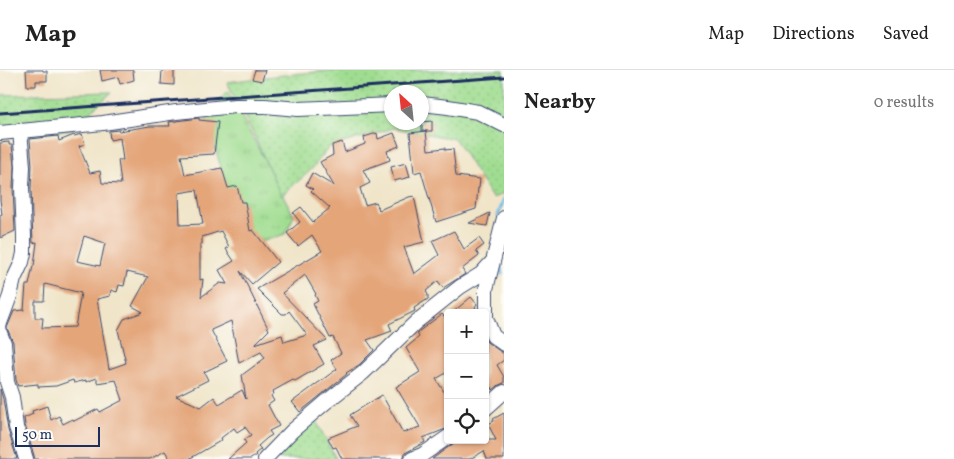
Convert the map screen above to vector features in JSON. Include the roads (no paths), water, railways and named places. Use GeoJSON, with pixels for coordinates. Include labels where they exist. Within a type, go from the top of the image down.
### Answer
{"type":"FeatureCollection","features":[{"type":"Feature","properties":{"kind":"street"},"geometry":{"type":"LineString","coordinates":[[0,132],[103,123],[176,112],[235,106],[298,109],[384,105]]}},
{"type":"Feature","properties":{"kind":"street"},"geometry":{"type":"LineString","coordinates":[[429,105],[478,112],[504,125]]}},
{"type":"Feature","properties":{"kind":"street"},"geometry":{"type":"LineString","coordinates":[[0,323],[24,253],[23,167],[20,130]]}},
{"type":"Feature","properties":{"kind":"street"},"geometry":{"type":"LineString","coordinates":[[504,218],[486,289],[486,318],[493,336],[504,344]]}},
{"type":"Feature","properties":{"kind":"street"},"geometry":{"type":"LineString","coordinates":[[265,459],[292,430],[363,373],[416,322],[481,274],[493,261]]}},
{"type":"Feature","properties":{"kind":"street"},"geometry":{"type":"LineString","coordinates":[[0,334],[4,343],[7,382],[12,397],[16,428],[26,459]]}},
{"type":"Feature","properties":{"kind":"street"},"geometry":{"type":"LineString","coordinates":[[489,405],[504,392]]}},
{"type":"Feature","properties":{"kind":"street"},"geometry":{"type":"LineString","coordinates":[[412,459],[422,455],[444,440]]}},
{"type":"Feature","properties":{"kind":"waterway"},"geometry":{"type":"LineString","coordinates":[[498,216],[504,199]]}},
{"type":"Feature","properties":{"kind":"waterway"},"geometry":{"type":"LineString","coordinates":[[499,260],[502,274]]}},
{"type":"Feature","properties":{"kind":"waterway"},"geometry":{"type":"LineString","coordinates":[[444,308],[453,303],[460,295]]}},
{"type":"Feature","properties":{"kind":"railway"},"geometry":{"type":"LineString","coordinates":[[0,113],[504,77]]}}]}
